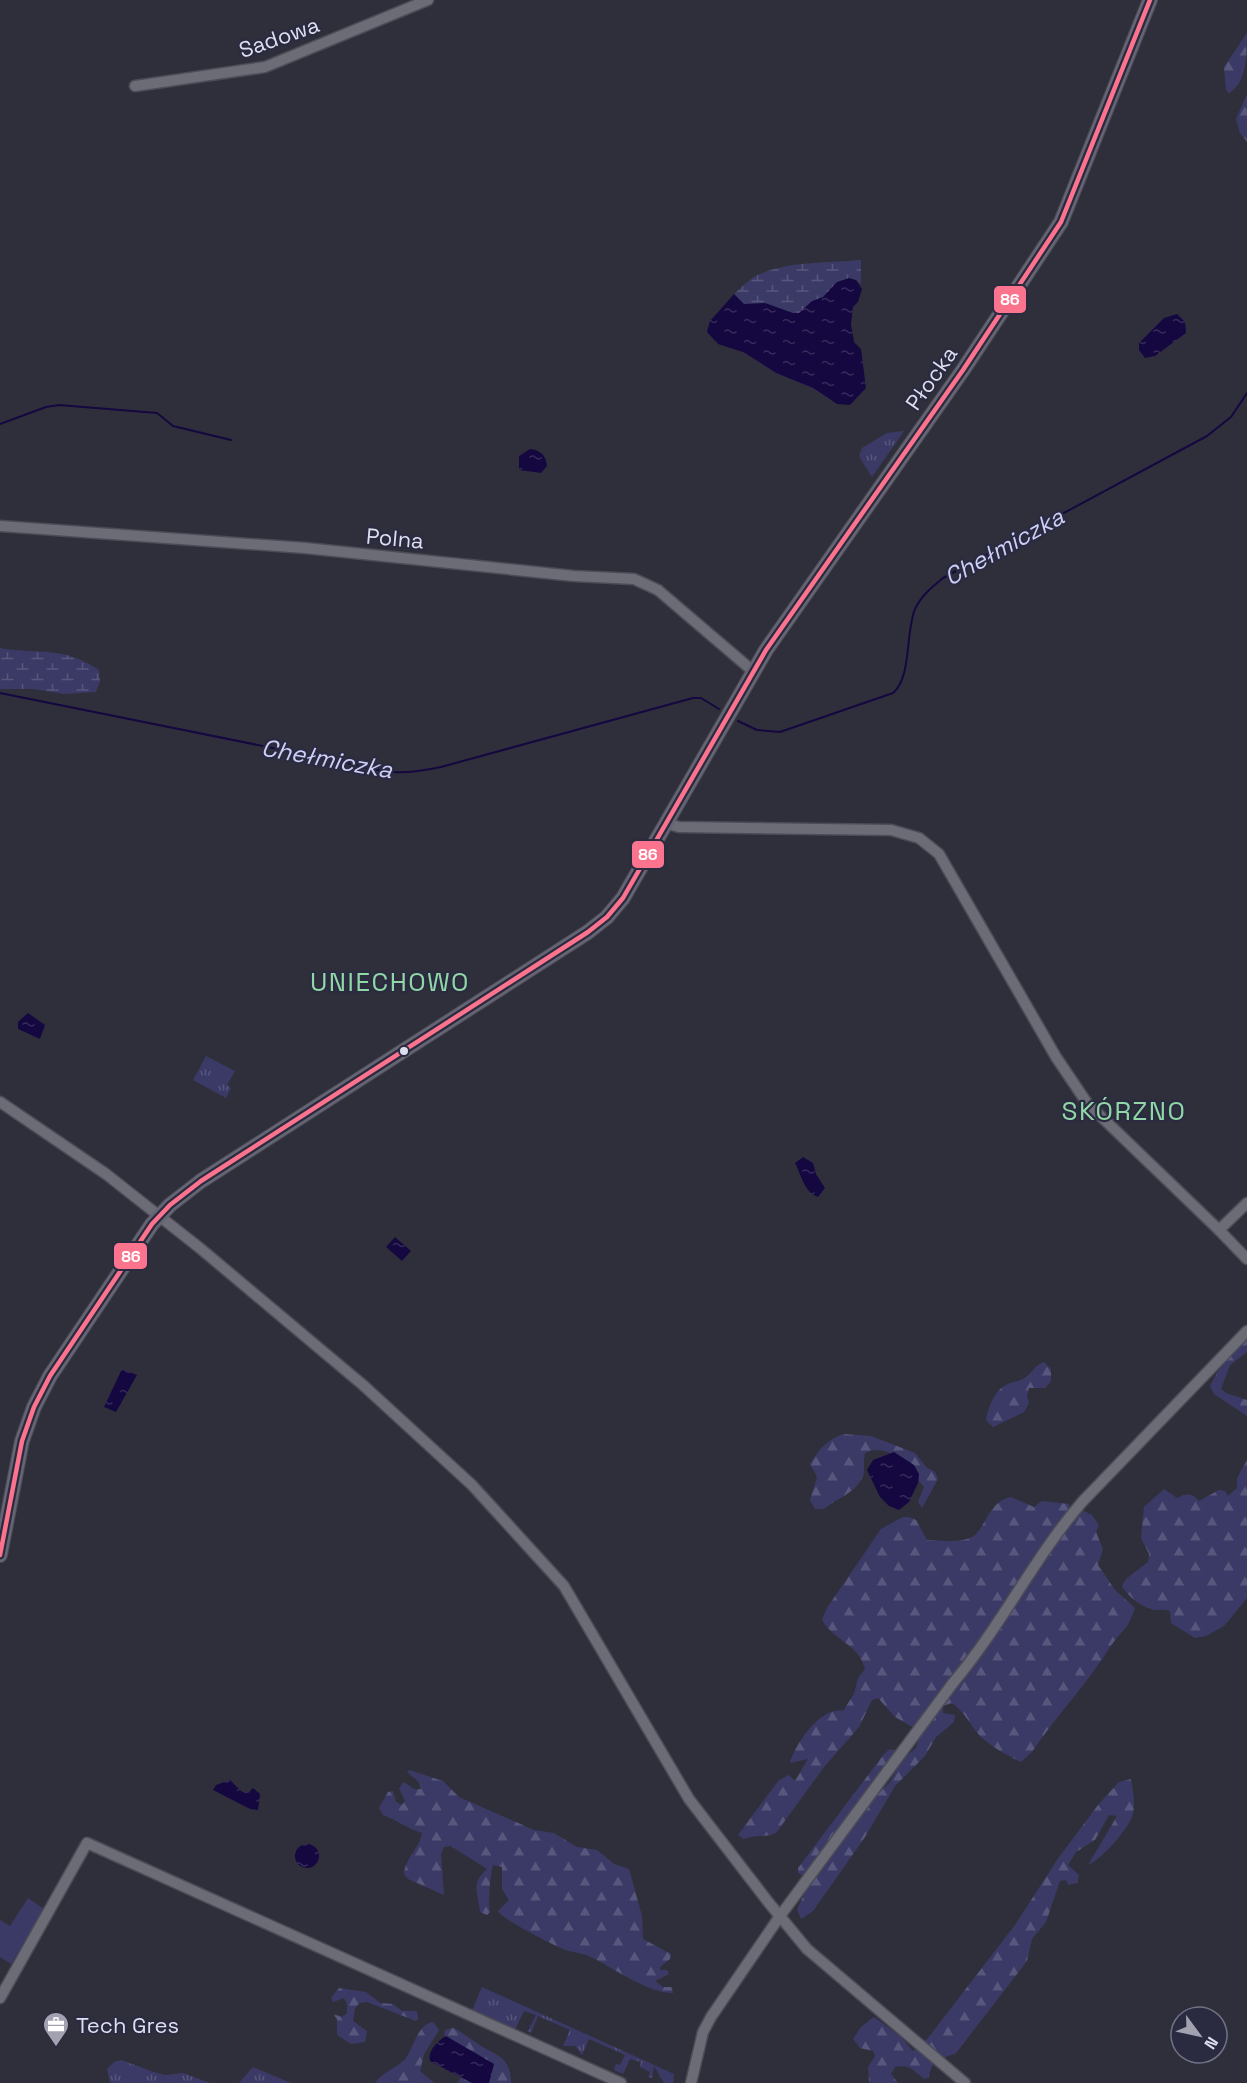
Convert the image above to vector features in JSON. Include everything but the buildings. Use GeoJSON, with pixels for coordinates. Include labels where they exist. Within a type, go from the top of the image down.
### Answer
{"type":"FeatureCollection","features":[{"type":"Feature","properties":{"kind":"main road","name":"Płocka"},"geometry":{"type":"LineString","coordinates":[[0,1555],[22,1441],[42,1391],[63,1355],[160,1215],[201,1181],[588,932],[607,917],[623,898],[754,672],[1053,236],[1094,144],[1150,0]]}},
{"type":"Feature","properties":{"kind":"street","name":"Sadowa"},"geometry":{"type":"LineString","coordinates":[[135,86],[265,67],[428,0]]}},
{"type":"Feature","properties":{"kind":"street","name":"Polna"},"geometry":{"type":"LineString","coordinates":[[0,526],[305,548],[578,577],[634,579],[658,590],[754,672]]}},
{"type":"Feature","properties":{"kind":"street"},"geometry":{"type":"LineString","coordinates":[[665,823],[679,827],[891,830],[907,833],[927,843],[950,871],[1056,1057],[1087,1103],[1247,1258]]}},
{"type":"Feature","properties":{"kind":"street"},"geometry":{"type":"LineString","coordinates":[[0,1102],[93,1164],[160,1215],[363,1385],[472,1485],[564,1586],[689,1799],[807,1949],[965,2083]]}},
{"type":"Feature","properties":{"kind":"street"},"geometry":{"type":"LineString","coordinates":[[1219,1230],[1247,1203]]}},
{"type":"Feature","properties":{"kind":"street"},"geometry":{"type":"LineString","coordinates":[[691,2083],[703,2032],[711,2017],[780,1916],[940,1700],[982,1649],[1059,1530],[1083,1501],[1247,1331]]}},
{"type":"Feature","properties":{"kind":"street"},"geometry":{"type":"LineString","coordinates":[[0,1998],[87,1843],[621,2083]]}},
{"type":"Feature","properties":{"kind":"green space"},"geometry":{"type":"Polygon","coordinates":[[[1247,33],[1243,75],[1229,93],[1226,90],[1224,67],[1247,33]]]}},
{"type":"Feature","properties":{"kind":"green space"},"geometry":{"type":"Polygon","coordinates":[[[1247,94],[1247,142],[1240,133],[1236,119],[1247,94]]]}},
{"type":"Feature","properties":{"kind":"green space"},"geometry":{"type":"Polygon","coordinates":[[[861,260],[861,284],[856,280],[829,399],[813,388],[776,373],[743,352],[738,300],[734,294],[749,280],[784,267],[861,260]]]}},
{"type":"Feature","properties":{"kind":"green space"},"geometry":{"type":"Polygon","coordinates":[[[904,431],[872,477],[859,456],[862,448],[887,433],[904,431]]]}},
{"type":"Feature","properties":{"kind":"green space"},"geometry":{"type":"Polygon","coordinates":[[[0,648],[50,652],[85,662],[99,670],[100,681],[96,692],[64,694],[34,689],[0,689],[0,648]]]}},
{"type":"Feature","properties":{"kind":"green space"},"geometry":{"type":"Polygon","coordinates":[[[206,1056],[235,1071],[227,1085],[231,1088],[226,1098],[193,1080],[206,1056]]]}},
{"type":"Feature","properties":{"kind":"green space"},"geometry":{"type":"Polygon","coordinates":[[[1247,1336],[1247,1352],[1230,1365],[1221,1389],[1247,1400],[1247,1416],[1214,1394],[1210,1386],[1218,1371],[1247,1336]]]}},
{"type":"Feature","properties":{"kind":"green space"},"geometry":{"type":"Polygon","coordinates":[[[1044,1362],[1051,1369],[1051,1381],[1045,1388],[1029,1388],[1027,1396],[1029,1403],[1024,1412],[993,1427],[986,1420],[999,1390],[1010,1383],[1024,1379],[1044,1362]]]}},
{"type":"Feature","properties":{"kind":"green space"},"geometry":{"type":"Polygon","coordinates":[[[843,1434],[871,1436],[915,1453],[926,1467],[935,1472],[938,1479],[922,1508],[918,1502],[924,1487],[912,1472],[891,1454],[874,1450],[865,1453],[863,1476],[855,1487],[824,1509],[815,1509],[810,1500],[817,1477],[810,1464],[824,1446],[843,1434]]]}},
{"type":"Feature","properties":{"kind":"green space"},"geometry":{"type":"Polygon","coordinates":[[[1247,1460],[1247,1598],[1224,1626],[1206,1636],[1195,1638],[1171,1623],[1170,1611],[1145,1607],[1131,1597],[1122,1586],[1126,1579],[1148,1562],[1149,1554],[1141,1538],[1144,1507],[1164,1489],[1177,1498],[1189,1495],[1199,1501],[1219,1490],[1225,1491],[1228,1496],[1237,1488],[1237,1478],[1247,1460]]]}},
{"type":"Feature","properties":{"kind":"green space"},"geometry":{"type":"Polygon","coordinates":[[[1011,1497],[1034,1507],[1042,1501],[1069,1504],[1070,1510],[1077,1514],[1084,1511],[1092,1515],[1099,1525],[1096,1532],[1103,1549],[1098,1565],[1115,1590],[1135,1608],[1129,1621],[1032,1752],[1021,1762],[985,1740],[952,1703],[943,1706],[943,1713],[955,1715],[954,1722],[936,1737],[925,1756],[895,1786],[865,1837],[813,1911],[801,1919],[797,1909],[811,1880],[798,1873],[798,1868],[884,1754],[890,1749],[896,1751],[871,1790],[874,1798],[890,1782],[902,1760],[916,1748],[921,1732],[895,1717],[878,1698],[872,1700],[859,1727],[824,1767],[776,1833],[744,1839],[738,1835],[779,1780],[789,1775],[795,1781],[808,1759],[790,1763],[797,1746],[818,1720],[826,1714],[843,1711],[854,1694],[858,1678],[865,1669],[852,1648],[833,1633],[822,1620],[827,1608],[881,1529],[903,1517],[909,1517],[916,1520],[927,1540],[965,1540],[975,1535],[998,1503],[1011,1497]]]}},
{"type":"Feature","properties":{"kind":"green space"},"geometry":{"type":"Polygon","coordinates":[[[409,1770],[443,1781],[459,1797],[534,1830],[554,1833],[577,1847],[597,1850],[614,1864],[629,1869],[642,1916],[643,1939],[671,1954],[670,1959],[660,1967],[660,1970],[667,1970],[669,1974],[655,1981],[663,1987],[672,1987],[673,1993],[653,1989],[590,1956],[560,1948],[501,1915],[498,1911],[509,1900],[502,1889],[502,1867],[493,1865],[490,1912],[487,1915],[480,1912],[476,1888],[478,1879],[487,1869],[451,1846],[444,1847],[441,1854],[444,1895],[408,1879],[404,1874],[405,1868],[422,1833],[383,1815],[379,1808],[388,1792],[393,1791],[396,1802],[402,1805],[405,1801],[399,1788],[404,1782],[414,1789],[421,1789],[418,1781],[407,1772],[409,1770]]]}},
{"type":"Feature","properties":{"kind":"green space"},"geometry":{"type":"Polygon","coordinates":[[[1131,1779],[1134,1808],[1129,1823],[1113,1844],[1088,1865],[1117,1816],[1109,1815],[1095,1840],[1076,1852],[1068,1865],[1079,1875],[1077,1883],[1068,1885],[1066,1880],[1060,1881],[1046,1922],[1032,1939],[1027,1961],[956,2053],[935,2063],[929,2077],[924,2079],[911,2068],[900,2066],[895,2067],[891,2074],[898,2083],[869,2083],[868,2067],[875,2056],[873,2051],[860,2048],[853,2039],[861,2027],[874,2017],[901,2037],[913,2051],[928,2038],[1015,1925],[1057,1860],[1098,1805],[1119,1782],[1131,1779]]]}},
{"type":"Feature","properties":{"kind":"green space"},"geometry":{"type":"Polygon","coordinates":[[[28,1898],[44,1909],[11,1964],[0,1957],[0,1920],[10,1926],[28,1898]]]}},
{"type":"Feature","properties":{"kind":"green space"},"geometry":{"type":"Polygon","coordinates":[[[482,1987],[674,2074],[673,2083],[664,2083],[654,2066],[652,2078],[648,2077],[650,2072],[640,2067],[641,2062],[630,2059],[623,2074],[614,2070],[616,2064],[620,2065],[625,2055],[589,2039],[582,2055],[575,2046],[563,2046],[570,2030],[538,2016],[531,2033],[528,2031],[536,2015],[524,2011],[514,2032],[471,2013],[482,1987]]]}},
{"type":"Feature","properties":{"kind":"green space"},"geometry":{"type":"Polygon","coordinates":[[[339,1988],[366,1992],[380,2003],[393,2004],[402,2011],[417,2011],[418,2019],[416,2021],[367,2002],[360,2003],[355,2008],[353,2021],[367,2031],[365,2042],[351,2044],[337,2035],[337,2019],[333,2014],[342,2017],[347,2013],[344,1998],[333,2002],[331,1998],[339,1988]]]}},
{"type":"Feature","properties":{"kind":"green space"},"geometry":{"type":"Polygon","coordinates":[[[433,2022],[439,2030],[424,2054],[420,2071],[434,2083],[375,2083],[405,2059],[424,2026],[433,2022]]]}},
{"type":"Feature","properties":{"kind":"green space"},"geometry":{"type":"Polygon","coordinates":[[[453,2028],[502,2059],[509,2068],[511,2083],[458,2083],[467,2065],[445,2041],[445,2030],[453,2028]]]}},
{"type":"Feature","properties":{"kind":"green space"},"geometry":{"type":"Polygon","coordinates":[[[121,2060],[165,2075],[183,2073],[210,2083],[110,2083],[107,2069],[114,2062],[121,2060]]]}},
{"type":"Feature","properties":{"kind":"green space"},"geometry":{"type":"Polygon","coordinates":[[[253,2067],[291,2083],[239,2083],[253,2067]]]}},
{"type":"Feature","properties":{"kind":"water"},"geometry":{"type":"Polygon","coordinates":[[[849,278],[856,280],[862,289],[858,302],[853,307],[851,324],[854,342],[861,349],[866,388],[850,405],[837,404],[813,388],[776,373],[743,352],[718,344],[707,332],[710,321],[734,294],[744,304],[765,303],[799,313],[812,301],[823,297],[837,282],[849,278]]]}},
{"type":"Feature","properties":{"kind":"water"},"geometry":{"type":"Polygon","coordinates":[[[1177,314],[1185,322],[1186,333],[1155,356],[1145,358],[1139,350],[1139,343],[1164,318],[1177,314]]]}},
{"type":"Feature","properties":{"kind":"water"},"geometry":{"type":"Polygon","coordinates":[[[530,449],[544,456],[547,466],[541,473],[519,470],[519,456],[530,449]]]}},
{"type":"Feature","properties":{"kind":"water"},"geometry":{"type":"Polygon","coordinates":[[[28,1013],[45,1025],[40,1039],[18,1029],[18,1022],[28,1013]]]}},
{"type":"Feature","properties":{"kind":"water"},"geometry":{"type":"Polygon","coordinates":[[[803,1157],[813,1163],[816,1174],[825,1188],[818,1197],[807,1188],[795,1163],[803,1157]]]}},
{"type":"Feature","properties":{"kind":"water"},"geometry":{"type":"Polygon","coordinates":[[[395,1237],[411,1251],[402,1261],[386,1247],[395,1237]]]}},
{"type":"Feature","properties":{"kind":"water"},"geometry":{"type":"Polygon","coordinates":[[[122,1369],[137,1375],[116,1412],[104,1407],[122,1369]]]}},
{"type":"Feature","properties":{"kind":"water"},"geometry":{"type":"Polygon","coordinates":[[[894,1452],[914,1465],[919,1474],[918,1483],[909,1502],[899,1510],[889,1506],[880,1497],[867,1470],[873,1460],[894,1452]]]}},
{"type":"Feature","properties":{"kind":"water"},"geometry":{"type":"Polygon","coordinates":[[[230,1780],[241,1791],[248,1793],[253,1788],[260,1794],[258,1810],[250,1809],[213,1790],[216,1785],[230,1780]]]}},
{"type":"Feature","properties":{"kind":"water"},"geometry":{"type":"Polygon","coordinates":[[[307,1844],[312,1845],[318,1851],[318,1861],[312,1867],[307,1868],[302,1867],[296,1861],[295,1856],[296,1851],[302,1845],[307,1844]]]}},
{"type":"Feature","properties":{"kind":"water"},"geometry":{"type":"Polygon","coordinates":[[[446,2036],[494,2064],[489,2083],[472,2083],[430,2061],[432,2050],[446,2036]]]}},
{"type":"Feature","properties":{"kind":"waterway","name":"Chełmiczka"},"geometry":{"type":"LineString","coordinates":[[738,721],[757,730],[780,732],[893,693],[899,686],[906,666],[912,619],[917,604],[943,578],[1207,436],[1231,417],[1247,393]]}},
{"type":"Feature","properties":{"kind":"waterway"},"geometry":{"type":"LineString","coordinates":[[0,424],[46,407],[59,405],[157,413],[173,426],[231,440]]}},
{"type":"Feature","properties":{"kind":"waterway","name":"Chełmiczka"},"geometry":{"type":"LineString","coordinates":[[0,693],[376,770],[396,772],[441,767],[693,698],[701,698],[719,709]]}},
{"type":"Feature","properties":{"kind":"transit line","name":"86"},"geometry":{"type":"LineString","coordinates":[[0,1555],[22,1441],[34,1407],[50,1376],[152,1224],[170,1205],[201,1181],[588,932],[607,917],[623,898],[766,650],[963,370],[1061,222],[1150,0]]}},
{"type":"Feature","properties":{"kind":"place","name":"Tech Gres"},"geometry":{"type":"Point","coordinates":[56,2048]}},
{"type":"Feature","properties":{"kind":"district","name":"UNIECHOWO"},"geometry":{"type":"Point","coordinates":[390,982]}},
{"type":"Feature","properties":{"kind":"district","name":"SKÓRZNO"},"geometry":{"type":"Point","coordinates":[1124,1111]}}]}
